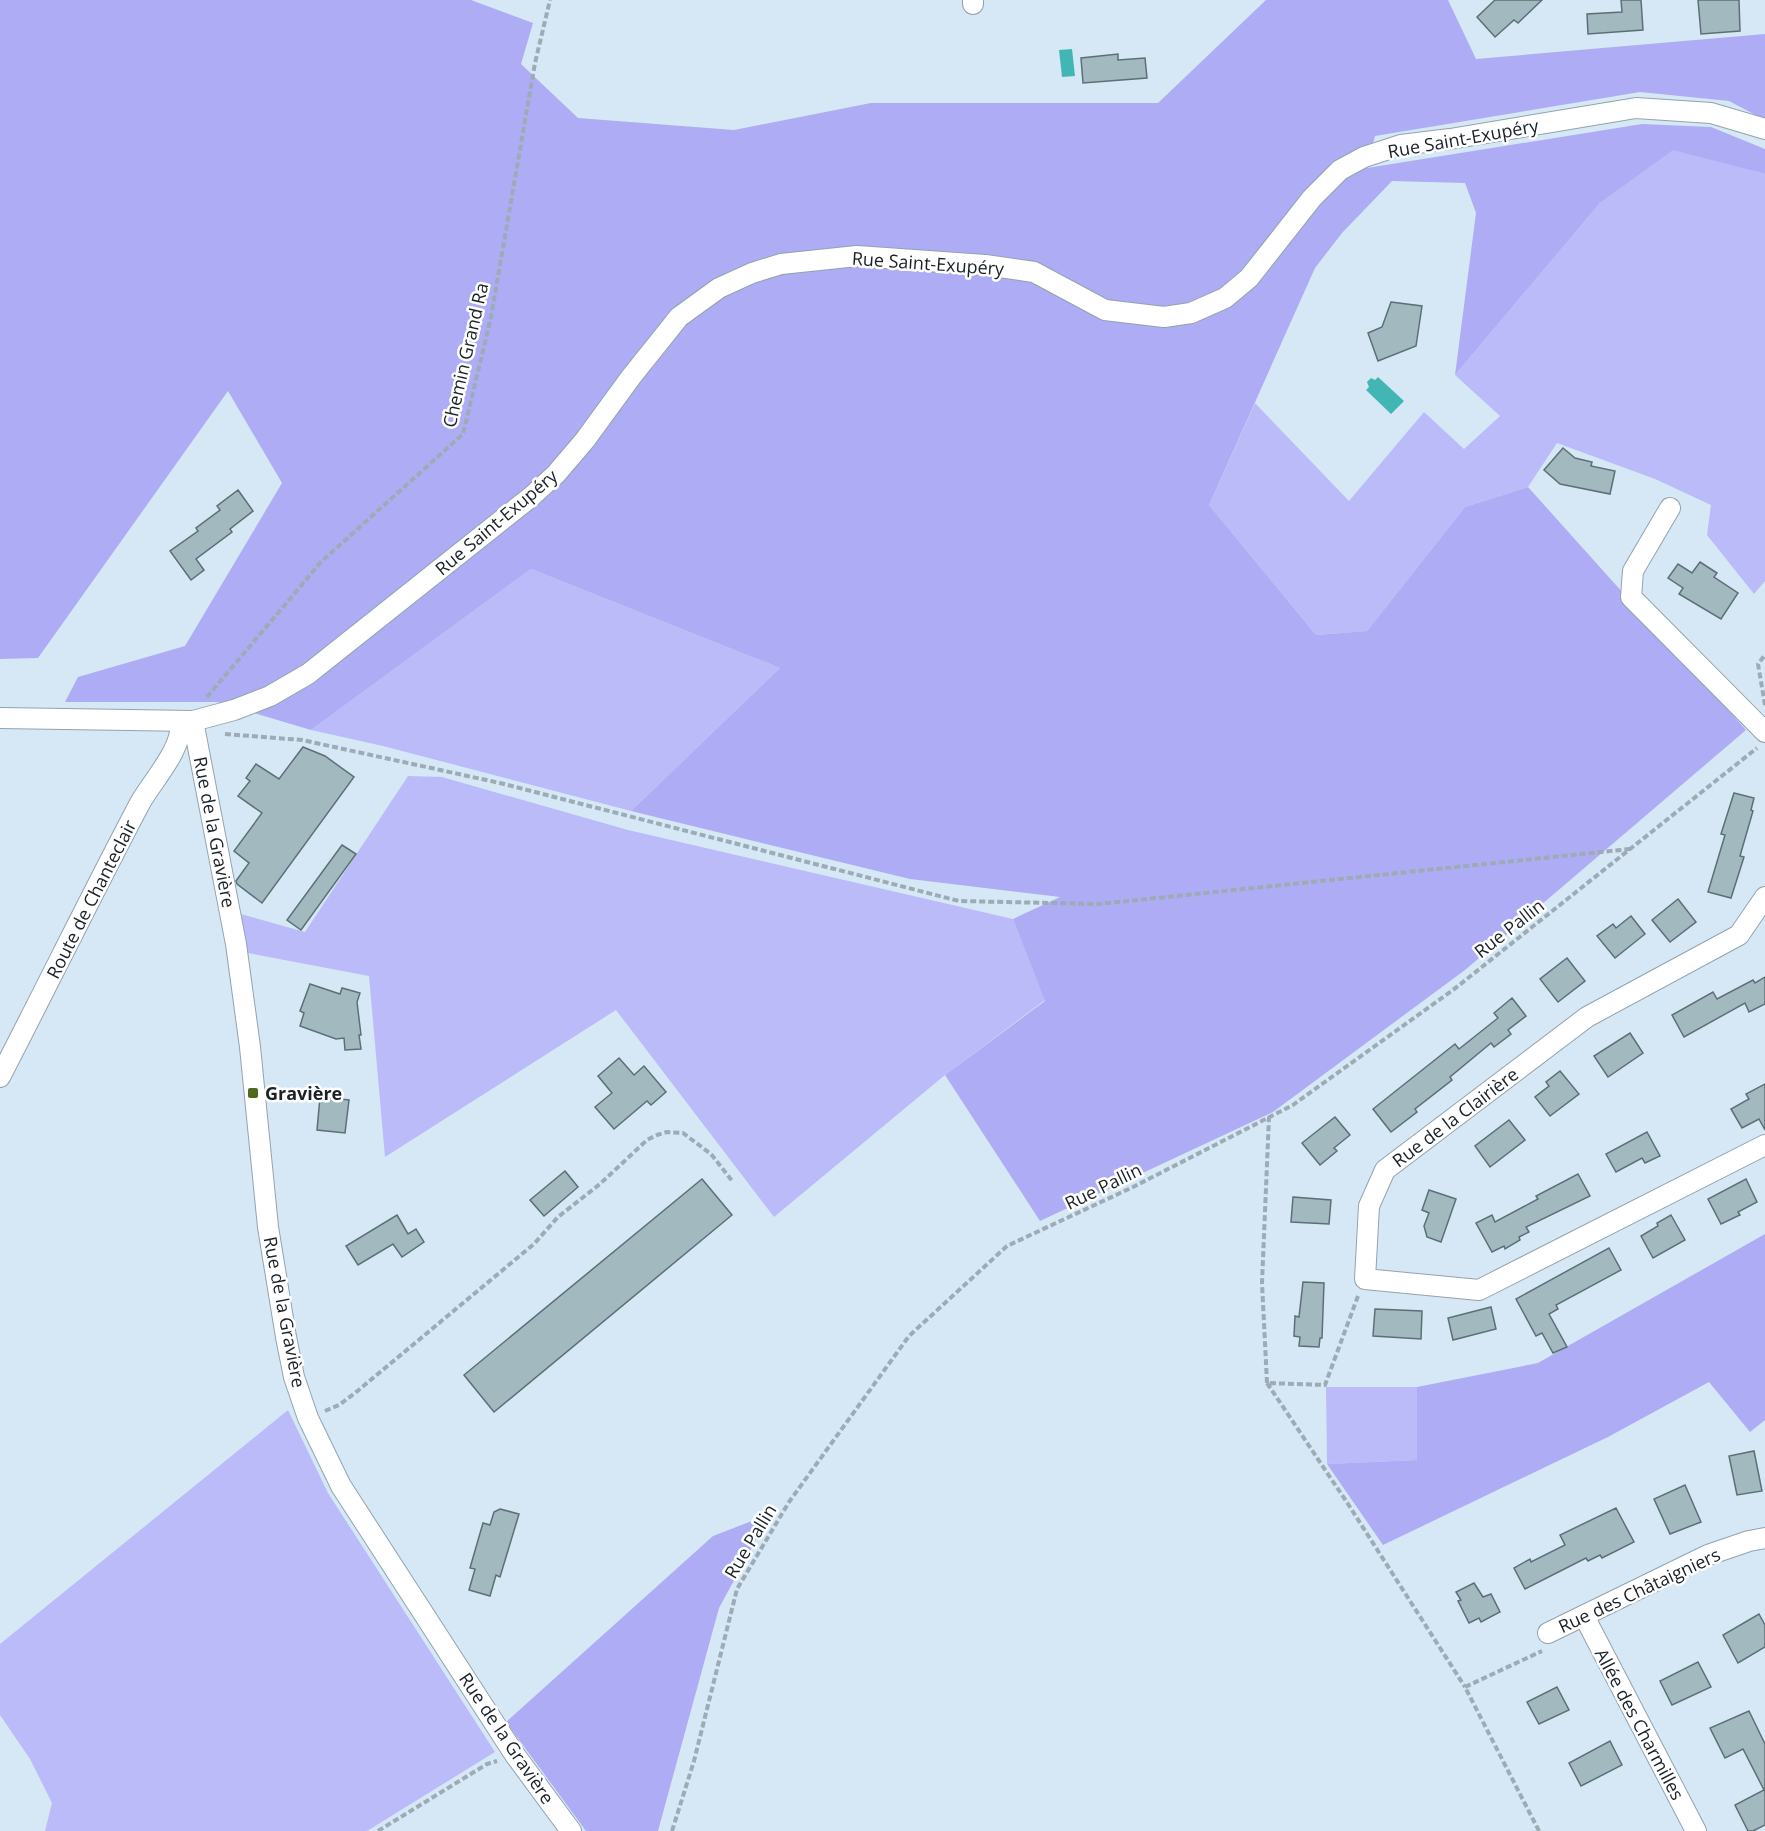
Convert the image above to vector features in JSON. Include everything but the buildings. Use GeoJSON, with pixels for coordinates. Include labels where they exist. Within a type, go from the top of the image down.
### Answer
{"type":"FeatureCollection","features":[{"type":"Feature","properties":{"kind":"street","name":"Rue Saint-Exupéry"},"geometry":{"type":"LineString","coordinates":[[0,718],[187,722],[243,707],[270,696],[308,674],[532,496],[556,474],[585,440],[679,317],[719,288],[752,273],[781,264],[857,256],[985,265],[1034,272],[1106,310],[1164,317],[1182,315],[1225,298],[1249,278],[1312,198],[1340,170],[1364,157],[1401,145],[1462,138],[1636,108],[1711,113],[1765,129]]}},
{"type":"Feature","properties":{"kind":"street"},"geometry":{"type":"LineString","coordinates":[[1670,508],[1633,572],[1631,597],[1765,732]]}},
{"type":"Feature","properties":{"kind":"street","name":"Route de Chanteclair"},"geometry":{"type":"LineString","coordinates":[[0,1077],[141,801],[170,757],[187,722]]}},
{"type":"Feature","properties":{"kind":"street","name":"Rue de la Gravière"},"geometry":{"type":"LineString","coordinates":[[187,722],[236,944],[250,1047],[268,1227],[294,1377],[308,1418],[340,1486],[515,1755],[571,1831]]}},
{"type":"Feature","properties":{"kind":"street","name":"Rue de la Clairière"},"geometry":{"type":"LineString","coordinates":[[1365,1279],[1369,1206],[1385,1170],[1587,1017],[1739,935],[1765,897]]}},
{"type":"Feature","properties":{"kind":"street"},"geometry":{"type":"LineString","coordinates":[[1365,1279],[1479,1290],[1765,1145]]}},
{"type":"Feature","properties":{"kind":"street","name":"Rue des Châtaigniers"},"geometry":{"type":"LineString","coordinates":[[1548,1633],[1708,1554],[1765,1538]]}},
{"type":"Feature","properties":{"kind":"street","name":"Allée des Charmilles"},"geometry":{"type":"LineString","coordinates":[[1584,1616],[1695,1831]]}},
{"type":"Feature","properties":{"kind":"path","name":"Chemin Grand Ra"},"geometry":{"type":"LineString","coordinates":[[187,722],[321,562],[463,434],[491,317],[535,63],[550,0]]}},
{"type":"Feature","properties":{"kind":"path"},"geometry":{"type":"LineString","coordinates":[[1765,655],[1758,664],[1765,705]]}},
{"type":"Feature","properties":{"kind":"path"},"geometry":{"type":"LineString","coordinates":[[187,722],[216,734],[245,734],[302,740],[500,783],[959,901],[1099,904],[1630,849]]}},
{"type":"Feature","properties":{"kind":"path","name":"Rue Pallin"},"geometry":{"type":"LineString","coordinates":[[672,1831],[694,1761],[737,1590],[789,1503],[909,1336],[1007,1246],[1133,1187],[1293,1105],[1453,990],[1765,742]]}},
{"type":"Feature","properties":{"kind":"path"},"geometry":{"type":"LineString","coordinates":[[1269,1117],[1262,1283],[1267,1383],[1348,1504],[1465,1687],[1539,1831]]}},
{"type":"Feature","properties":{"kind":"path"},"geometry":{"type":"LineString","coordinates":[[308,1418],[330,1410],[355,1393],[534,1244],[558,1217],[600,1184],[647,1140],[667,1132],[683,1133],[711,1154],[733,1182]]}},
{"type":"Feature","properties":{"kind":"path"},"geometry":{"type":"LineString","coordinates":[[1267,1383],[1325,1385],[1365,1279]]}},
{"type":"Feature","properties":{"kind":"path"},"geometry":{"type":"LineString","coordinates":[[1465,1687],[1542,1651],[1548,1633]]}},
{"type":"Feature","properties":{"kind":"path"},"geometry":{"type":"LineString","coordinates":[[378,1831],[487,1764],[515,1755]]}},
{"type":"Feature","properties":{"kind":"shaded area"},"geometry":{"type":"Polygon","coordinates":[[[0,0],[471,0],[533,23],[521,64],[578,118],[734,130],[871,103],[1158,103],[1266,0],[1448,0],[1476,59],[1765,34],[1765,120],[1729,101],[1640,92],[1375,136],[1367,168],[1642,124],[1711,127],[1765,149],[1765,174],[1673,150],[1600,203],[1455,375],[1476,213],[1465,183],[1392,181],[1342,233],[1315,268],[1209,505],[1316,635],[1367,631],[1465,507],[1528,487],[1746,730],[1465,970],[1273,1112],[1040,1221],[945,1075],[1045,1001],[1013,919],[1060,897],[910,879],[631,811],[780,668],[531,569],[311,730],[217,702],[65,702],[78,677],[185,646],[282,483],[228,391],[38,658],[0,659],[0,0]]]}},
{"type":"Feature","properties":{"kind":"shaded area"},"geometry":{"type":"Polygon","coordinates":[[[1072,49],[1075,76],[1062,77],[1059,50],[1072,49]]]}},
{"type":"Feature","properties":{"kind":"shaded area"},"geometry":{"type":"Polygon","coordinates":[[[1673,149],[1765,174],[1765,581],[1754,594],[1707,535],[1711,505],[1655,479],[1557,443],[1528,487],[1465,507],[1367,631],[1316,635],[1209,505],[1255,403],[1349,501],[1424,412],[1464,449],[1500,416],[1455,375],[1600,203],[1673,149]]]}},
{"type":"Feature","properties":{"kind":"shaded area"},"geometry":{"type":"Polygon","coordinates":[[[1378,377],[1404,401],[1391,414],[1366,390],[1369,387],[1367,382],[1371,378],[1375,380],[1378,377]]]}},
{"type":"Feature","properties":{"kind":"shaded area"},"geometry":{"type":"Polygon","coordinates":[[[531,569],[780,668],[631,811],[383,746],[311,730],[531,569]]]}},
{"type":"Feature","properties":{"kind":"shaded area"},"geometry":{"type":"Polygon","coordinates":[[[408,776],[442,777],[628,830],[1013,919],[1045,1000],[945,1075],[774,1217],[616,1010],[385,1157],[369,976],[248,953],[241,914],[305,932],[408,776]]]}},
{"type":"Feature","properties":{"kind":"shaded area"},"geometry":{"type":"Polygon","coordinates":[[[1765,1234],[1765,1420],[1750,1432],[1709,1382],[1608,1437],[1383,1545],[1327,1464],[1417,1460],[1417,1387],[1538,1363],[1765,1234]]]}},
{"type":"Feature","properties":{"kind":"shaded area"},"geometry":{"type":"Polygon","coordinates":[[[1326,1387],[1417,1387],[1417,1460],[1327,1464],[1326,1387]]]}},
{"type":"Feature","properties":{"kind":"shaded area"},"geometry":{"type":"Polygon","coordinates":[[[288,1410],[328,1493],[495,1752],[367,1831],[45,1831],[52,1803],[30,1759],[0,1715],[0,1644],[288,1410]]]}},
{"type":"Feature","properties":{"kind":"shaded area"},"geometry":{"type":"Polygon","coordinates":[[[770,1514],[719,1608],[658,1831],[586,1831],[506,1722],[713,1536],[770,1514]]]}},
{"type":"Feature","properties":{"kind":"place","name":"Gravière"},"geometry":{"type":"Point","coordinates":[253,1093]}}]}
